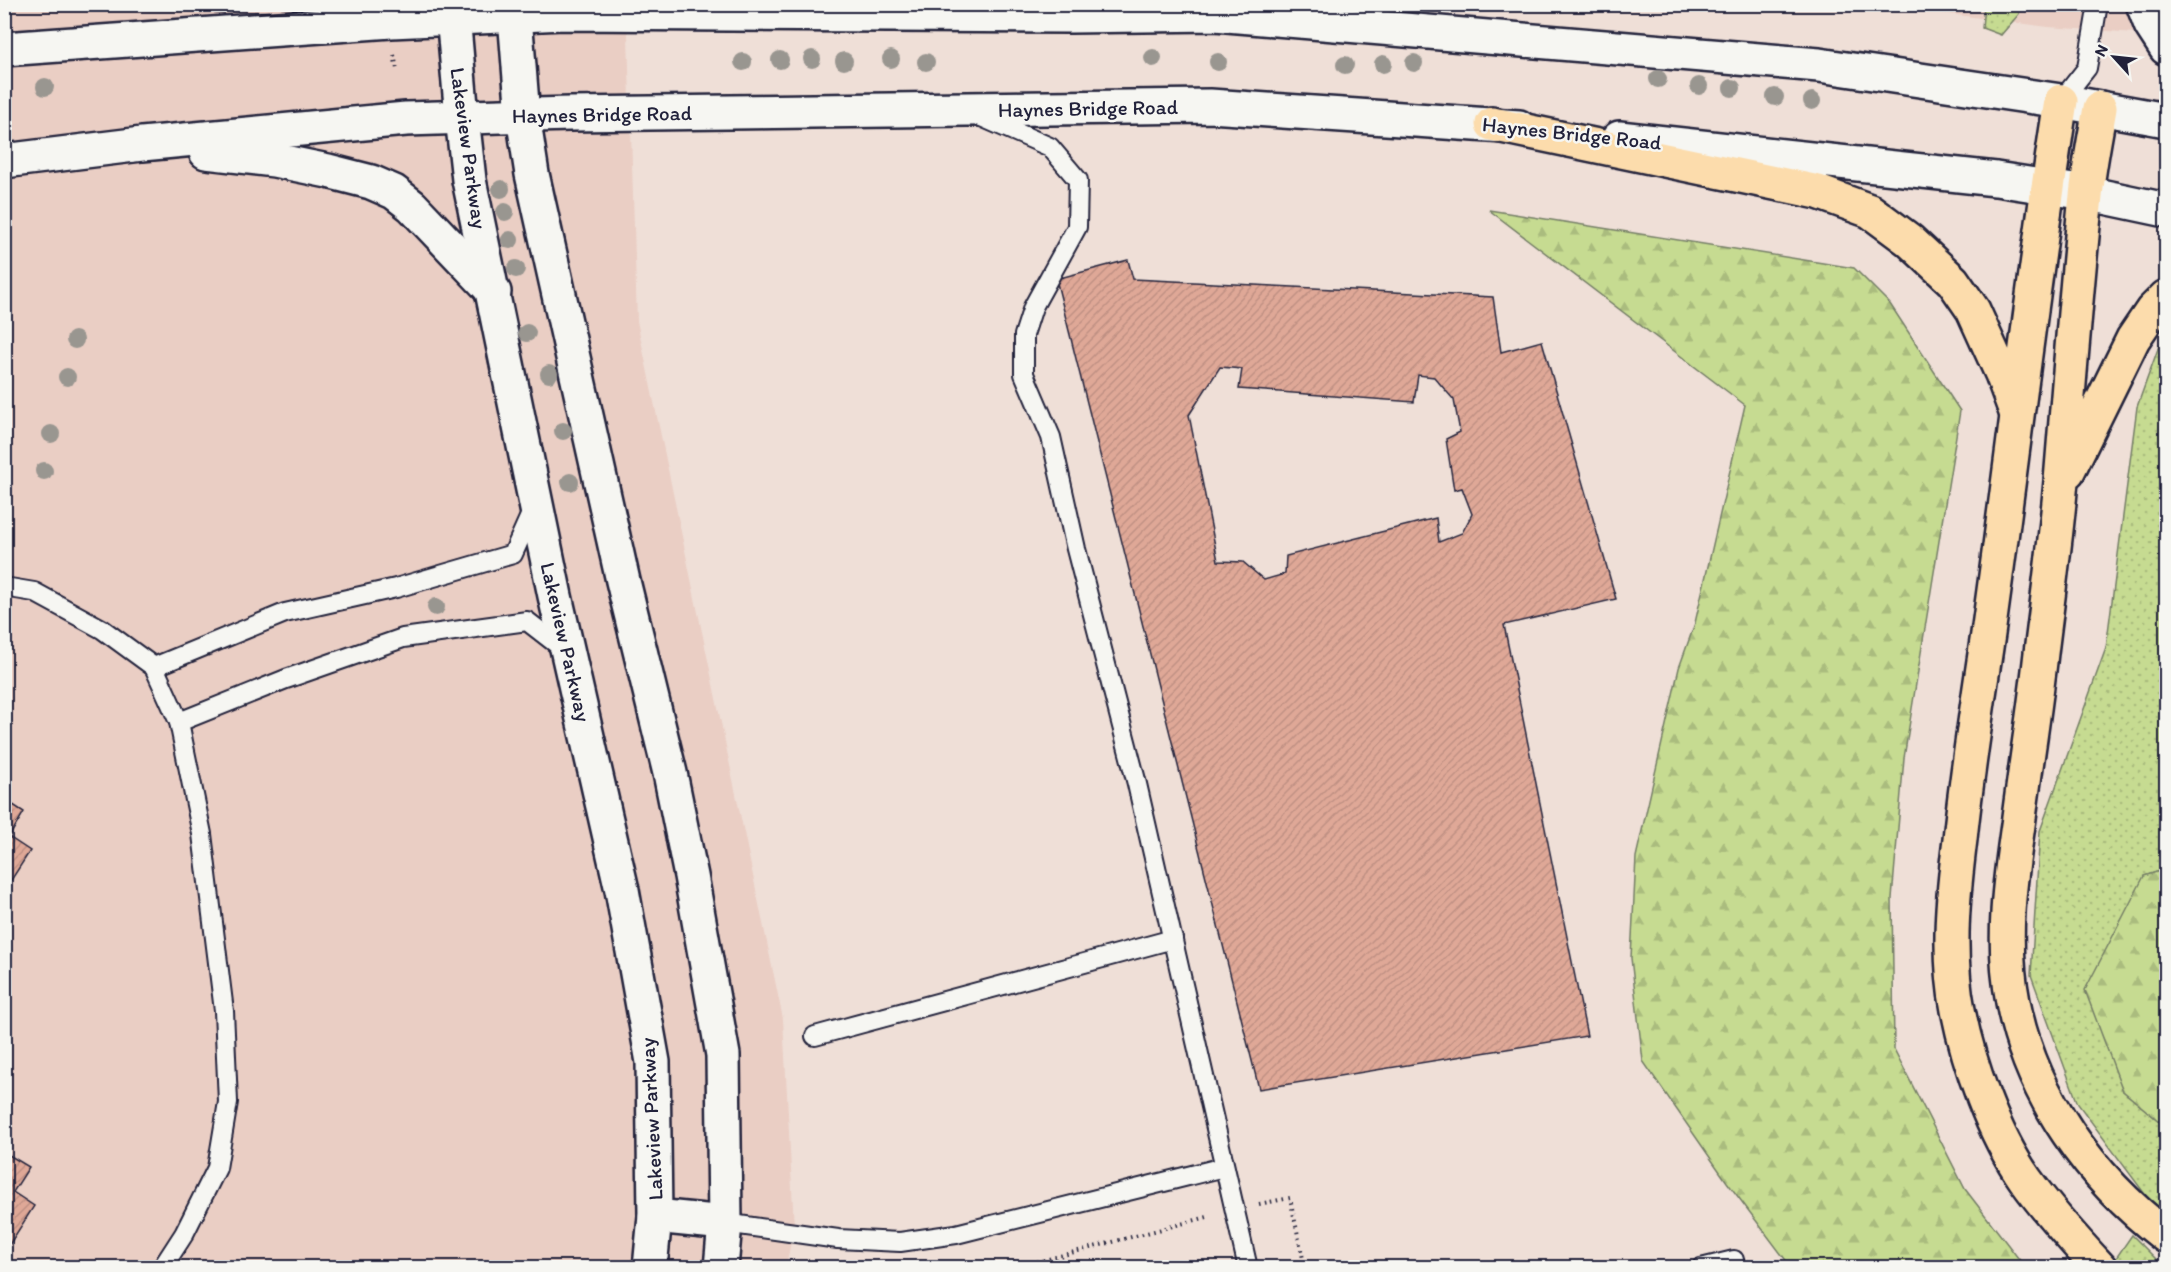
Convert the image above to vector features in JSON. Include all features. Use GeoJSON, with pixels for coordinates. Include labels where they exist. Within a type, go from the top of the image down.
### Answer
{"type":"FeatureCollection","features":[{"type":"Feature","properties":{"kind":"highway"},"geometry":{"type":"LineString","coordinates":[[2061,101],[1954,884],[1952,945],[1958,1008],[1972,1067],[1995,1123],[2023,1176],[2060,1225],[2100,1268]]}},
{"type":"Feature","properties":{"kind":"highway"},"geometry":{"type":"LineString","coordinates":[[2100,108],[2086,193],[2061,486],[2037,691],[2009,889],[2006,945],[2012,1002],[2027,1057],[2048,1102],[2078,1147],[2112,1187],[2166,1236]]}},
{"type":"Feature","properties":{"kind":"highway"},"geometry":{"type":"LineString","coordinates":[[1492,124],[1818,192],[1870,211],[1909,240],[1953,281],[1973,310],[2002,374],[2017,416]]}},
{"type":"Feature","properties":{"kind":"highway"},"geometry":{"type":"LineString","coordinates":[[2061,486],[2133,339],[2152,311],[2166,297]]}},
{"type":"Feature","properties":{"kind":"main road"},"geometry":{"type":"LineString","coordinates":[[2143,4],[2151,26],[2166,48]]}},
{"type":"Feature","properties":{"kind":"main road"},"geometry":{"type":"LineString","coordinates":[[4,49],[453,11],[514,10],[563,13],[658,9],[1071,16],[1215,14],[1819,65],[2061,101],[2166,120]]}},
{"type":"Feature","properties":{"kind":"main road"},"geometry":{"type":"LineString","coordinates":[[514,10],[523,116],[538,197],[623,580],[670,773],[723,1055],[725,1223],[721,1268]]}},
{"type":"Feature","properties":{"kind":"main road","name":"Lakeview Parkway"},"geometry":{"type":"LineString","coordinates":[[453,11],[469,180],[568,652],[622,890],[653,1062],[655,1216],[650,1268]]}},
{"type":"Feature","properties":{"kind":"main road","name":"Haynes Bridge Road"},"geometry":{"type":"LineString","coordinates":[[4,162],[142,144],[406,119],[1210,106],[1492,124],[2048,186],[2166,210]]}},
{"type":"Feature","properties":{"kind":"main road"},"geometry":{"type":"LineString","coordinates":[[142,144],[274,160],[371,182],[394,192],[412,206],[494,292]]}},
{"type":"Feature","properties":{"kind":"main road"},"geometry":{"type":"LineString","coordinates":[[655,1216],[725,1223]]}},
{"type":"Feature","properties":{"kind":"lane"},"geometry":{"type":"LineString","coordinates":[[2098,4],[2087,68],[2100,108]]}},
{"type":"Feature","properties":{"kind":"lane"},"geometry":{"type":"LineString","coordinates":[[2061,101],[2087,68]]}},
{"type":"Feature","properties":{"kind":"lane"},"geometry":{"type":"LineString","coordinates":[[965,110],[1050,147],[1078,180],[1077,226],[1033,307],[1024,335],[1024,374],[1051,436],[1076,549],[1137,784],[1248,1268]]}},
{"type":"Feature","properties":{"kind":"lane"},"geometry":{"type":"LineString","coordinates":[[154,667],[285,613],[396,588],[513,554],[536,502]]}},
{"type":"Feature","properties":{"kind":"lane"},"geometry":{"type":"LineString","coordinates":[[4,586],[34,592],[102,629],[154,667],[179,722],[202,834],[224,1011],[228,1102],[217,1168],[184,1234],[162,1268]]}},
{"type":"Feature","properties":{"kind":"lane"},"geometry":{"type":"LineString","coordinates":[[179,722],[403,638],[527,621],[568,652]]}},
{"type":"Feature","properties":{"kind":"lane"},"geometry":{"type":"LineString","coordinates":[[815,1036],[1173,939]]}},
{"type":"Feature","properties":{"kind":"lane"},"geometry":{"type":"LineString","coordinates":[[725,1223],[838,1239],[900,1242],[956,1234],[1224,1167]]}},
{"type":"Feature","properties":{"kind":"lane"},"geometry":{"type":"LineString","coordinates":[[1701,1268],[1734,1260]]}},
{"type":"Feature","properties":{"kind":"path"},"geometry":{"type":"LineString","coordinates":[[393,49],[397,69]]}},
{"type":"Feature","properties":{"kind":"path"},"geometry":{"type":"LineString","coordinates":[[1014,1268],[1235,1209],[1290,1198],[1305,1268]]}},
{"type":"Feature","properties":{"kind":"shaded area"},"geometry":{"type":"Polygon","coordinates":[[[5,5],[627,5],[637,321],[783,1019],[794,1226],[786,1267],[5,1268],[5,5]]]}},
{"type":"Feature","properties":{"kind":"shaded area"},"geometry":{"type":"Polygon","coordinates":[[[1882,5],[2166,5],[2166,35],[2048,27],[1882,5]]]}},
{"type":"Feature","properties":{"kind":"green space"},"geometry":{"type":"Polygon","coordinates":[[[1984,4],[2021,5],[2019,14],[2001,35],[1982,28],[1984,4]]]}},
{"type":"Feature","properties":{"kind":"green space"},"geometry":{"type":"Polygon","coordinates":[[[1489,210],[1854,268],[1890,304],[1960,411],[1904,758],[1892,898],[1894,1049],[1965,1189],[2025,1267],[1791,1267],[1727,1182],[1643,1061],[1631,958],[1636,857],[1679,668],[1695,623],[1745,405],[1489,210]]]}},
{"type":"Feature","properties":{"kind":"green space"},"geometry":{"type":"Polygon","coordinates":[[[2166,338],[2166,869],[2144,876],[2123,1091],[2166,1127],[2166,1212],[2153,1205],[2078,1104],[2031,975],[2040,831],[2106,648],[2137,407],[2159,346],[2166,338]]]}},
{"type":"Feature","properties":{"kind":"green space"},"geometry":{"type":"Polygon","coordinates":[[[2166,869],[2166,1127],[2123,1091],[2085,990],[2144,876],[2166,869]]]}},
{"type":"Feature","properties":{"kind":"green space"},"geometry":{"type":"Polygon","coordinates":[[[2132,1235],[2164,1267],[2127,1267],[2116,1258],[2132,1235]]]}},
{"type":"Feature","properties":{"kind":"building"},"geometry":{"type":"Polygon","coordinates":[[[1128,260],[1133,279],[1493,297],[1501,352],[1542,341],[1616,599],[1504,625],[1587,1036],[1259,1089],[1056,279],[1128,260]],[[1220,367],[1189,415],[1218,561],[1243,562],[1264,580],[1285,574],[1286,556],[1436,518],[1439,542],[1462,533],[1472,514],[1462,488],[1454,490],[1446,439],[1460,432],[1454,400],[1434,377],[1418,375],[1414,402],[1239,389],[1242,369],[1220,367]]]}},
{"type":"Feature","properties":{"kind":"building"},"geometry":{"type":"Polygon","coordinates":[[[4,799],[24,812],[9,837],[30,851],[4,891],[4,799]]]}},
{"type":"Feature","properties":{"kind":"building"},"geometry":{"type":"Polygon","coordinates":[[[4,1152],[29,1167],[13,1192],[34,1206],[4,1253],[4,1152]]]}}]}
